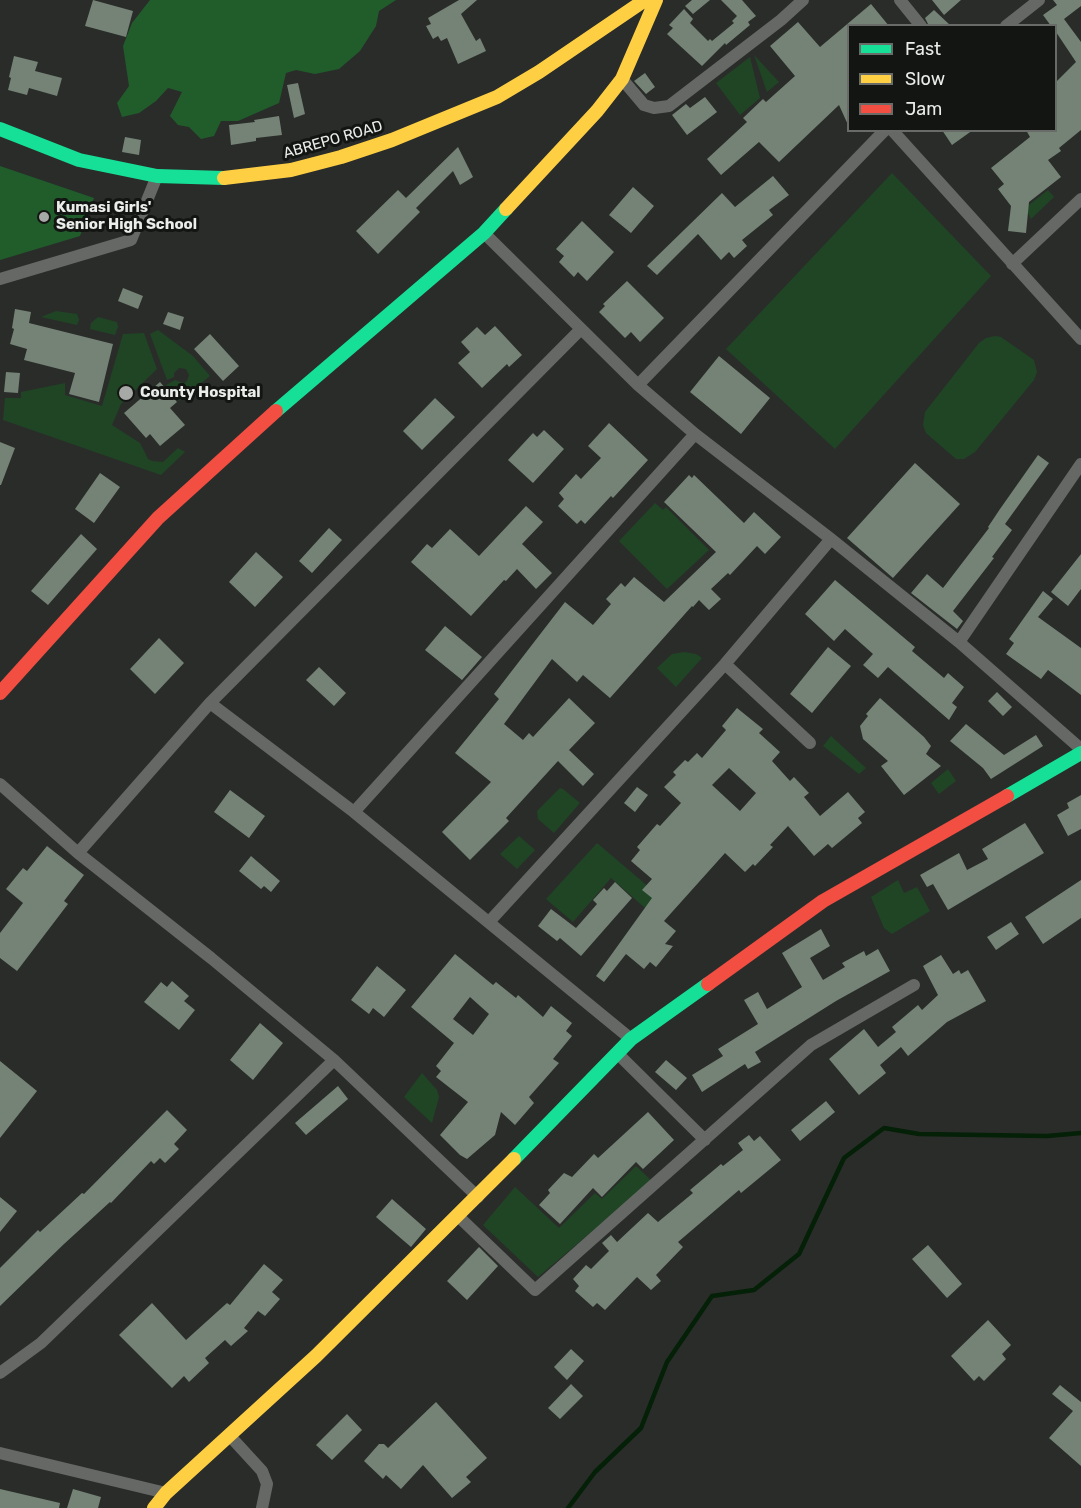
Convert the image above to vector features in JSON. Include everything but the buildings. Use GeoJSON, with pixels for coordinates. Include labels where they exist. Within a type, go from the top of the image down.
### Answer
{"type":"FeatureCollection","features":[{"type":"Feature","properties":{"kind":"street","name":"ABREPO ROAD"},"geometry":{"type":"LineString","coordinates":[[0,129],[79,160],[157,176],[238,178],[280,171],[340,157],[392,140],[497,97],[539,72],[645,0]]}},
{"type":"Feature","properties":{"kind":"street"},"geometry":{"type":"LineString","coordinates":[[0,693],[158,518],[243,439],[484,233],[597,111],[622,79],[656,0]]}},
{"type":"Feature","properties":{"kind":"street"},"geometry":{"type":"LineString","coordinates":[[622,79],[644,105],[654,108],[669,106],[781,21],[803,0]]}},
{"type":"Feature","properties":{"kind":"street"},"geometry":{"type":"LineString","coordinates":[[900,0],[919,24]]}},
{"type":"Feature","properties":{"kind":"street"},"geometry":{"type":"LineString","coordinates":[[1009,24],[1039,0]]}},
{"type":"Feature","properties":{"kind":"street"},"geometry":{"type":"LineString","coordinates":[[638,385],[883,132]]}},
{"type":"Feature","properties":{"kind":"street"},"geometry":{"type":"LineString","coordinates":[[894,132],[1081,339]]}},
{"type":"Feature","properties":{"kind":"street"},"geometry":{"type":"LineString","coordinates":[[0,279],[131,240],[157,176]]}},
{"type":"Feature","properties":{"kind":"street"},"geometry":{"type":"LineString","coordinates":[[1012,264],[1081,199]]}},
{"type":"Feature","properties":{"kind":"street"},"geometry":{"type":"LineString","coordinates":[[153,1508],[166,1493],[315,1356],[478,1197],[631,1039],[823,901],[1081,751],[959,642],[831,538],[694,434],[580,330],[484,233]]}},
{"type":"Feature","properties":{"kind":"street"},"geometry":{"type":"LineString","coordinates":[[78,853],[210,703],[580,330]]}},
{"type":"Feature","properties":{"kind":"street"},"geometry":{"type":"LineString","coordinates":[[354,812],[694,434]]}},
{"type":"Feature","properties":{"kind":"street"},"geometry":{"type":"LineString","coordinates":[[959,642],[1081,464]]}},
{"type":"Feature","properties":{"kind":"street"},"geometry":{"type":"LineString","coordinates":[[489,922],[725,664],[831,538]]}},
{"type":"Feature","properties":{"kind":"street"},"geometry":{"type":"LineString","coordinates":[[725,664],[810,742]]}},
{"type":"Feature","properties":{"kind":"street"},"geometry":{"type":"LineString","coordinates":[[210,703],[354,812],[631,1039]]}},
{"type":"Feature","properties":{"kind":"street"},"geometry":{"type":"LineString","coordinates":[[0,784],[78,853],[211,958],[334,1060],[478,1197]]}},
{"type":"Feature","properties":{"kind":"street"},"geometry":{"type":"LineString","coordinates":[[458,1216],[535,1290],[811,1045],[914,985]]}},
{"type":"Feature","properties":{"kind":"street"},"geometry":{"type":"LineString","coordinates":[[617,1053],[705,1140]]}},
{"type":"Feature","properties":{"kind":"street"},"geometry":{"type":"LineString","coordinates":[[0,1372],[41,1343],[334,1060]]}},
{"type":"Feature","properties":{"kind":"street"},"geometry":{"type":"LineString","coordinates":[[230,1435],[262,1471],[267,1484],[262,1508]]}},
{"type":"Feature","properties":{"kind":"street"},"geometry":{"type":"LineString","coordinates":[[0,1453],[166,1493]]}},
{"type":"Feature","properties":{"kind":"green space"},"geometry":{"type":"Polygon","coordinates":[[[150,0],[396,0],[379,11],[376,26],[360,51],[339,69],[315,74],[296,70],[286,73],[279,103],[238,121],[221,121],[214,136],[201,139],[189,127],[178,125],[170,116],[182,92],[168,88],[156,101],[139,113],[122,117],[117,103],[129,86],[123,46],[132,23],[150,0]]]}},
{"type":"Feature","properties":{"kind":"green space"},"geometry":{"type":"Polygon","coordinates":[[[754,55],[779,82],[767,92],[754,55]]]}},
{"type":"Feature","properties":{"kind":"green space"},"geometry":{"type":"Polygon","coordinates":[[[750,57],[760,98],[740,115],[716,83],[750,57]]]}},
{"type":"Feature","properties":{"kind":"green space","name":"Kumasi Girls' Senior High School"},"geometry":{"type":"Polygon","coordinates":[[[0,166],[94,198],[80,236],[0,260],[0,166]]]}},
{"type":"Feature","properties":{"kind":"green space"},"geometry":{"type":"Polygon","coordinates":[[[892,173],[991,276],[835,449],[726,349],[892,173]]]}},
{"type":"Feature","properties":{"kind":"green space"},"geometry":{"type":"Polygon","coordinates":[[[1048,190],[1054,197],[1031,219],[1028,213],[1020,212],[1048,190]]]}},
{"type":"Feature","properties":{"kind":"green space"},"geometry":{"type":"Polygon","coordinates":[[[56,311],[77,314],[79,320],[77,325],[41,317],[56,311]]]}},
{"type":"Feature","properties":{"kind":"green space"},"geometry":{"type":"Polygon","coordinates":[[[98,317],[117,322],[115,335],[90,329],[91,323],[98,317]]]}},
{"type":"Feature","properties":{"kind":"green space"},"geometry":{"type":"Polygon","coordinates":[[[158,330],[193,356],[210,376],[179,401],[166,385],[175,380],[184,383],[189,375],[186,369],[179,368],[174,373],[174,377],[167,380],[150,334],[158,330]]]}},
{"type":"Feature","properties":{"kind":"green space"},"geometry":{"type":"Polygon","coordinates":[[[144,333],[157,369],[121,404],[112,425],[140,443],[148,459],[152,461],[163,462],[178,448],[185,452],[161,475],[3,420],[5,398],[21,398],[21,392],[65,383],[65,395],[102,406],[123,334],[144,333]]]}},
{"type":"Feature","properties":{"kind":"green space"},"geometry":{"type":"Polygon","coordinates":[[[995,336],[1001,337],[1034,360],[1037,372],[1034,380],[975,452],[964,459],[956,459],[926,433],[923,425],[925,412],[979,343],[995,336]]]}},
{"type":"Feature","properties":{"kind":"green space"},"geometry":{"type":"Polygon","coordinates":[[[655,503],[663,510],[666,507],[709,550],[667,589],[619,541],[655,503]]]}},
{"type":"Feature","properties":{"kind":"green space"},"geometry":{"type":"Polygon","coordinates":[[[684,652],[696,654],[702,658],[676,687],[657,668],[672,654],[684,652]]]}},
{"type":"Feature","properties":{"kind":"green space"},"geometry":{"type":"Polygon","coordinates":[[[831,736],[866,768],[859,774],[823,746],[831,736]]]}},
{"type":"Feature","properties":{"kind":"green space"},"geometry":{"type":"Polygon","coordinates":[[[948,769],[956,781],[939,794],[931,783],[948,769]]]}},
{"type":"Feature","properties":{"kind":"green space"},"geometry":{"type":"Polygon","coordinates":[[[560,788],[580,803],[554,833],[538,819],[537,811],[560,788]]]}},
{"type":"Feature","properties":{"kind":"green space"},"geometry":{"type":"Polygon","coordinates":[[[519,836],[535,850],[517,869],[500,854],[519,836]]]}},
{"type":"Feature","properties":{"kind":"green space"},"geometry":{"type":"Polygon","coordinates":[[[597,843],[657,894],[645,908],[611,878],[573,922],[546,899],[597,843]]]}},
{"type":"Feature","properties":{"kind":"green space"},"geometry":{"type":"Polygon","coordinates":[[[898,880],[904,893],[917,887],[930,911],[892,934],[884,928],[871,897],[898,880]]]}},
{"type":"Feature","properties":{"kind":"green space"},"geometry":{"type":"Polygon","coordinates":[[[422,1073],[437,1090],[439,1097],[432,1123],[404,1097],[422,1073]]]}},
{"type":"Feature","properties":{"kind":"green space"},"geometry":{"type":"Polygon","coordinates":[[[636,1166],[652,1181],[538,1277],[483,1225],[515,1187],[559,1228],[595,1193],[602,1199],[636,1166]]]}},
{"type":"Feature","properties":{"kind":"waterway"},"geometry":{"type":"LineString","coordinates":[[568,1508],[595,1472],[641,1428],[667,1362],[712,1296],[754,1290],[799,1254],[844,1158],[884,1128],[919,1134],[1047,1136],[1081,1133]]}},
{"type":"Feature","properties":{"kind":"traffic: fast"},"geometry":{"type":"LineString","coordinates":[[0,129],[79,160],[157,176],[224,178]]}},
{"type":"Feature","properties":{"kind":"traffic: fast"},"geometry":{"type":"LineString","coordinates":[[276,411],[484,233],[506,209]]}},
{"type":"Feature","properties":{"kind":"traffic: fast"},"geometry":{"type":"LineString","coordinates":[[1007,796],[1081,753]]}},
{"type":"Feature","properties":{"kind":"traffic: fast"},"geometry":{"type":"LineString","coordinates":[[514,1159],[631,1039],[708,984]]}},
{"type":"Feature","properties":{"kind":"traffic: slow"},"geometry":{"type":"LineString","coordinates":[[224,178],[291,170],[341,157],[392,140],[497,97],[539,72],[645,0]]}},
{"type":"Feature","properties":{"kind":"traffic: slow"},"geometry":{"type":"LineString","coordinates":[[506,209],[597,111],[622,79],[656,0]]}},
{"type":"Feature","properties":{"kind":"traffic: slow"},"geometry":{"type":"LineString","coordinates":[[154,1508],[166,1493],[316,1356],[514,1159]]}},
{"type":"Feature","properties":{"kind":"traffic: jam"},"geometry":{"type":"LineString","coordinates":[[0,693],[158,518],[276,411]]}},
{"type":"Feature","properties":{"kind":"traffic: jam"},"geometry":{"type":"LineString","coordinates":[[708,984],[823,901],[1007,796]]}},
{"type":"Feature","properties":{"kind":"place","name":"Kumasi Girls' Senior High School"},"geometry":{"type":"Point","coordinates":[44,217]}},
{"type":"Feature","properties":{"kind":"place","name":"County Hospital"},"geometry":{"type":"Point","coordinates":[126,393]}}]}
